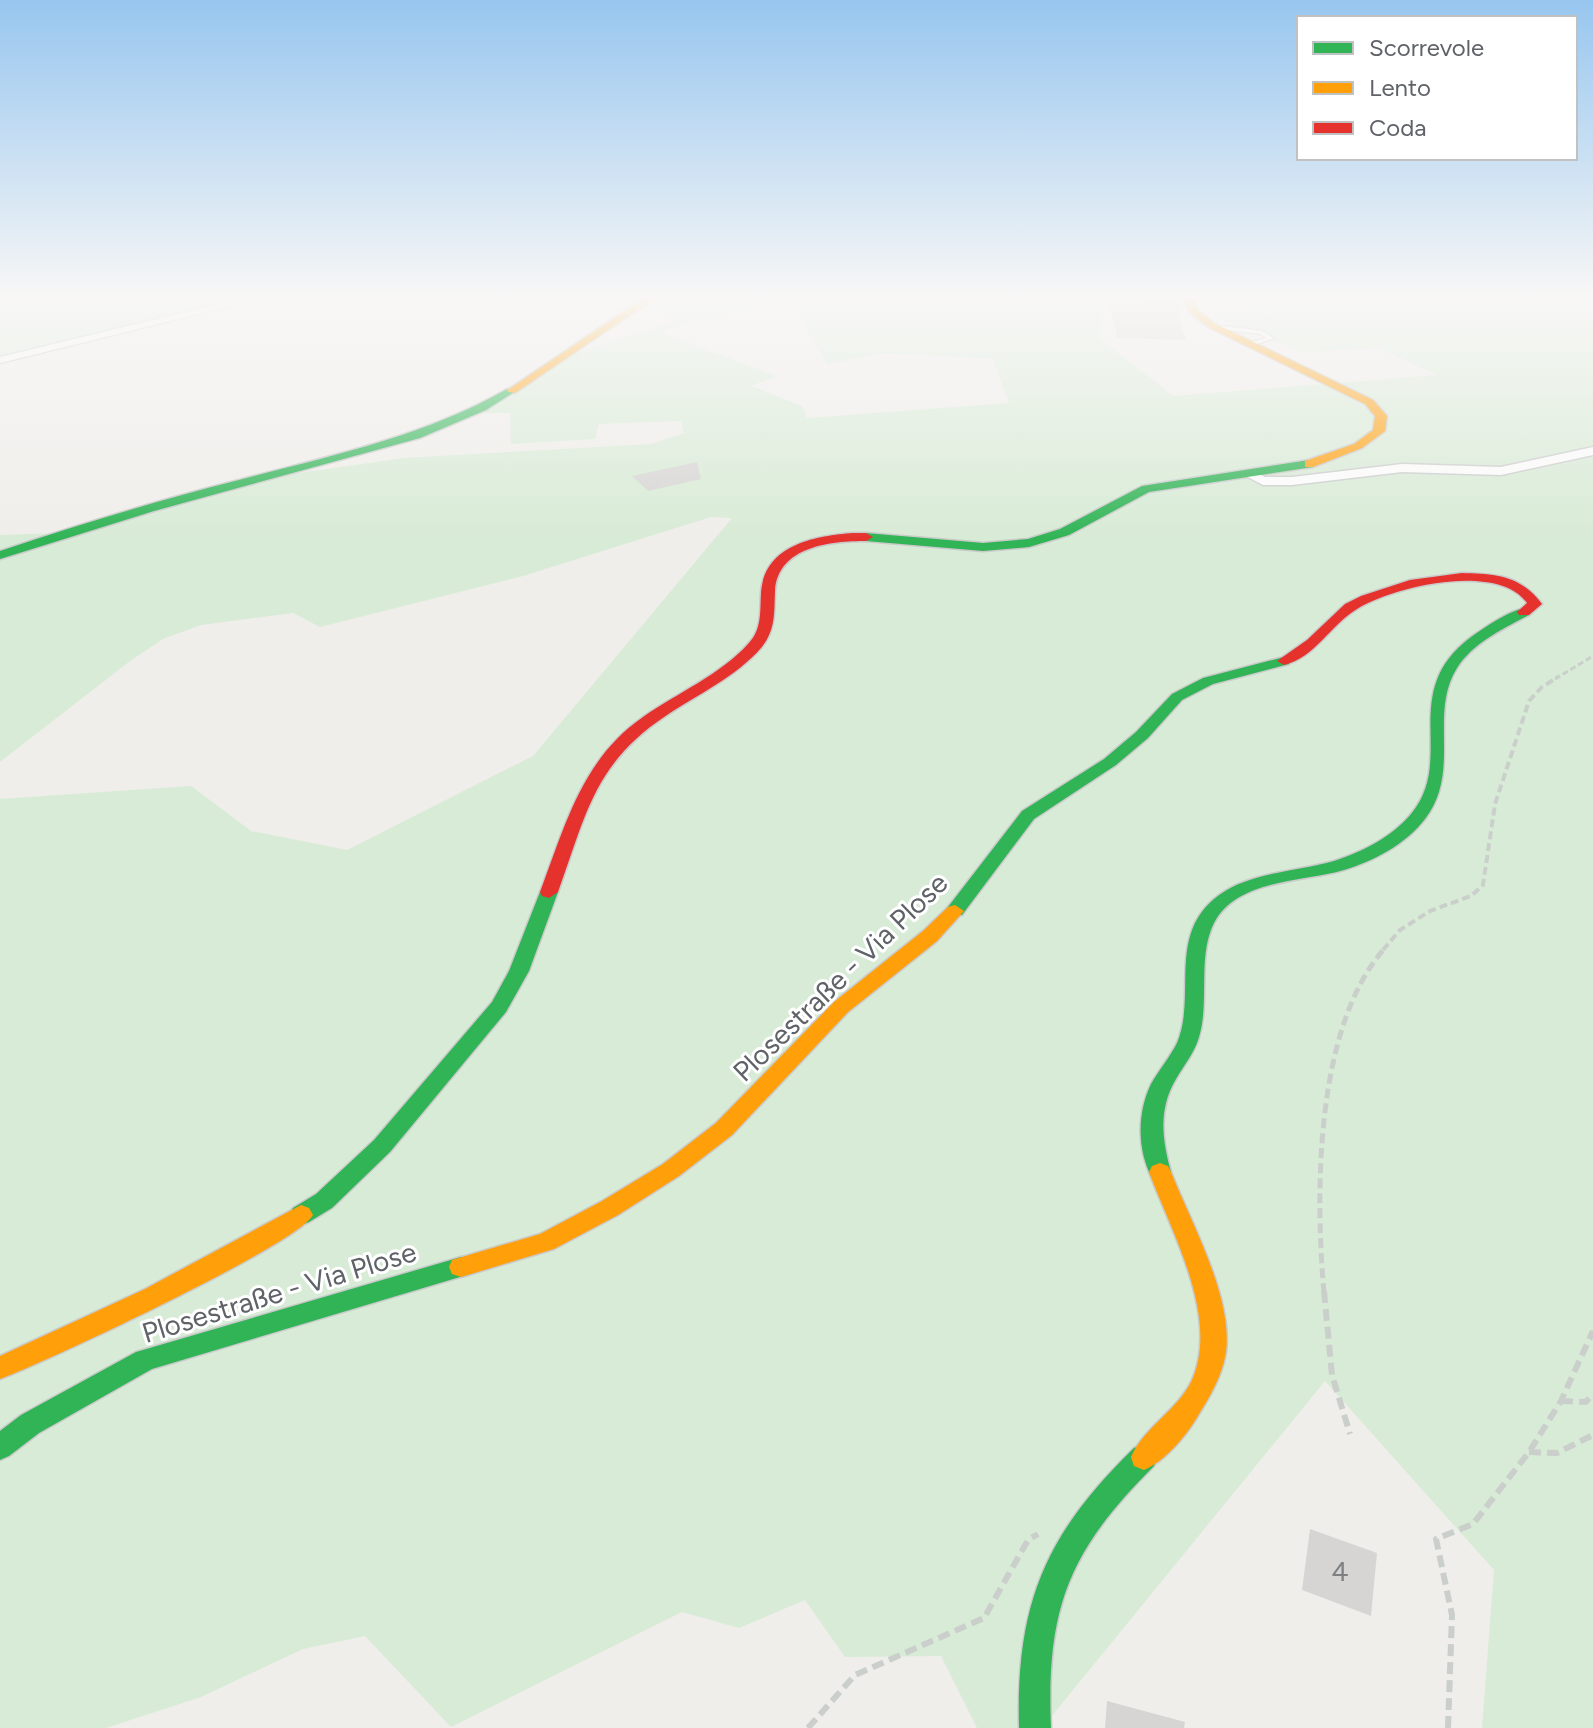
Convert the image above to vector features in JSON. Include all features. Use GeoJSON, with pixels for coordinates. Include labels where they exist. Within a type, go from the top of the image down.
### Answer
{"type":"FeatureCollection","features":[{"type":"Feature","properties":{"kind":"street"},"geometry":{"type":"LineString","coordinates":[[0,555],[132,511],[356,453],[438,426],[503,396],[531,378]]}},
{"type":"Feature","properties":{"kind":"street","name":"Plosestraße - Via Plose"},"geometry":{"type":"LineString","coordinates":[[0,1368],[98,1326],[250,1246],[324,1201],[382,1146],[499,1007],[519,971],[593,778],[617,746],[639,727],[755,647],[771,622],[767,585],[770,573],[783,559],[822,543],[846,538],[876,537],[982,548],[1022,545],[1061,534],[1118,500],[1145,489],[1251,475],[1345,451],[1373,437],[1382,424],[1377,409],[1324,378]]}},
{"type":"Feature","properties":{"kind":"street"},"geometry":{"type":"LineString","coordinates":[[1251,475],[1263,481],[1281,481],[1402,468],[1501,471],[1593,451]]}},
{"type":"Feature","properties":{"kind":"street","name":"Plosestraße - Via Plose"},"geometry":{"type":"LineString","coordinates":[[0,1447],[30,1424],[145,1360],[546,1242],[604,1213],[669,1175],[714,1139],[857,992],[941,928],[966,899],[1017,826],[1038,805],[1108,764],[1150,728],[1175,699],[1200,683],[1222,675],[1303,653],[1351,606],[1371,597],[1433,581],[1465,578],[1483,577],[1520,587],[1531,594],[1535,604],[1471,644],[1453,662],[1442,681],[1440,745],[1434,788],[1419,817],[1394,839],[1351,861],[1257,885],[1228,897],[1209,914],[1197,942],[1197,1009],[1187,1043],[1153,1098],[1149,1128],[1168,1201],[1210,1294],[1215,1319],[1215,1346],[1206,1383],[1194,1407],[1174,1431],[1103,1497],[1071,1539]]}},
{"type":"Feature","properties":{"kind":"street"},"geometry":{"type":"LineString","coordinates":[[1035,1728],[1034,1658],[1045,1601],[1071,1539]]}},
{"type":"Feature","properties":{"kind":"path"},"geometry":{"type":"LineString","coordinates":[[1350,1434],[1332,1375],[1319,1234],[1321,1165],[1330,1087],[1346,1011],[1377,956],[1400,930],[1430,911],[1471,896],[1483,885],[1495,804],[1529,701],[1542,687],[1593,656]]}},
{"type":"Feature","properties":{"kind":"path"},"geometry":{"type":"LineString","coordinates":[[1448,1728],[1452,1615],[1436,1539],[1473,1524],[1529,1452],[1561,1401],[1593,1331]]}},
{"type":"Feature","properties":{"kind":"path"},"geometry":{"type":"LineString","coordinates":[[1561,1401],[1586,1402],[1593,1393]]}},
{"type":"Feature","properties":{"kind":"path"},"geometry":{"type":"LineString","coordinates":[[1529,1452],[1557,1453],[1593,1435]]}},
{"type":"Feature","properties":{"kind":"path"},"geometry":{"type":"LineString","coordinates":[[808,1728],[855,1675],[984,1618],[1028,1540],[1044,1530],[1071,1539]]}},
{"type":"Feature","properties":{"kind":"green space"},"geometry":{"type":"Polygon","coordinates":[[[526,378],[773,378],[751,386],[802,406],[807,418],[1009,403],[1000,378],[1150,378],[1173,396],[1404,378],[1593,378],[1593,1728],[1482,1728],[1494,1570],[1325,1381],[1042,1728],[977,1728],[941,1656],[845,1657],[805,1600],[739,1628],[682,1612],[451,1727],[365,1636],[303,1649],[201,1697],[106,1728],[0,1728],[0,799],[191,786],[251,831],[347,850],[533,756],[732,518],[711,517],[523,576],[320,627],[293,613],[201,625],[163,639],[130,661],[0,762],[0,535],[61,533],[255,479],[404,458],[651,444],[684,433],[681,421],[599,424],[595,439],[511,444],[510,413],[480,413],[526,378]]]}},
{"type":"Feature","properties":{"kind":"building"},"geometry":{"type":"Polygon","coordinates":[[[697,462],[701,479],[648,491],[632,476],[697,462]]]}},
{"type":"Feature","properties":{"kind":"building"},"geometry":{"type":"Polygon","coordinates":[[[1310,1529],[1377,1553],[1371,1616],[1302,1590],[1310,1529]]]}},
{"type":"Feature","properties":{"kind":"building"},"geometry":{"type":"Polygon","coordinates":[[[1107,1701],[1185,1722],[1184,1728],[1105,1728],[1107,1701]]]}},
{"type":"Feature","properties":{"kind":"traffic: fast"},"geometry":{"type":"LineString","coordinates":[[0,555],[150,508],[380,447],[450,423],[511,391]]}},
{"type":"Feature","properties":{"kind":"traffic: fast"},"geometry":{"type":"LineString","coordinates":[[866,537],[983,547],[1029,543],[1064,532],[1146,489],[1309,464]]}},
{"type":"Feature","properties":{"kind":"traffic: fast"},"geometry":{"type":"LineString","coordinates":[[1160,1172],[1153,1146],[1153,1110],[1161,1086],[1182,1052],[1193,1023],[1198,949],[1204,924],[1214,909],[1244,888],[1359,858],[1382,847],[1411,825],[1428,802],[1435,779],[1438,701],[1444,678],[1451,665],[1472,644],[1524,612]]}},
{"type":"Feature","properties":{"kind":"traffic: fast"},"geometry":{"type":"LineString","coordinates":[[955,911],[1028,815],[1110,762],[1142,735],[1177,697],[1208,681],[1284,661]]}},
{"type":"Feature","properties":{"kind":"traffic: fast"},"geometry":{"type":"LineString","coordinates":[[301,1215],[324,1201],[382,1146],[499,1007],[519,971],[549,892]]}},
{"type":"Feature","properties":{"kind":"traffic: fast"},"geometry":{"type":"LineString","coordinates":[[0,1447],[30,1424],[145,1360],[461,1267]]}},
{"type":"Feature","properties":{"kind":"traffic: fast"},"geometry":{"type":"LineString","coordinates":[[1035,1728],[1036,1647],[1054,1578],[1089,1516],[1144,1457]]}},
{"type":"Feature","properties":{"kind":"traffic: slow"},"geometry":{"type":"LineString","coordinates":[[511,391],[531,378]]}},
{"type":"Feature","properties":{"kind":"traffic: slow"},"geometry":{"type":"LineString","coordinates":[[1309,464],[1358,446],[1379,431],[1381,416],[1369,402],[1319,378]]}},
{"type":"Feature","properties":{"kind":"traffic: slow"},"geometry":{"type":"LineString","coordinates":[[461,1267],[546,1242],[610,1208],[671,1170],[724,1129],[841,1007],[930,936],[955,911]]}},
{"type":"Feature","properties":{"kind":"traffic: slow"},"geometry":{"type":"LineString","coordinates":[[1144,1457],[1181,1419],[1203,1385],[1213,1352],[1213,1320],[1205,1288],[1160,1172]]}},
{"type":"Feature","properties":{"kind":"traffic: slow"},"geometry":{"type":"LineString","coordinates":[[0,1368],[154,1297],[301,1215]]}},
{"type":"Feature","properties":{"kind":"traffic: jam"},"geometry":{"type":"LineString","coordinates":[[549,892],[585,795],[605,760],[618,745],[654,716],[749,653],[765,630],[769,582],[782,558],[808,544],[866,537]]}},
{"type":"Feature","properties":{"kind":"traffic: jam"},"geometry":{"type":"LineString","coordinates":[[1284,661],[1312,644],[1350,607],[1410,584],[1462,577],[1507,582],[1525,591],[1535,604],[1524,612]]}}]}
